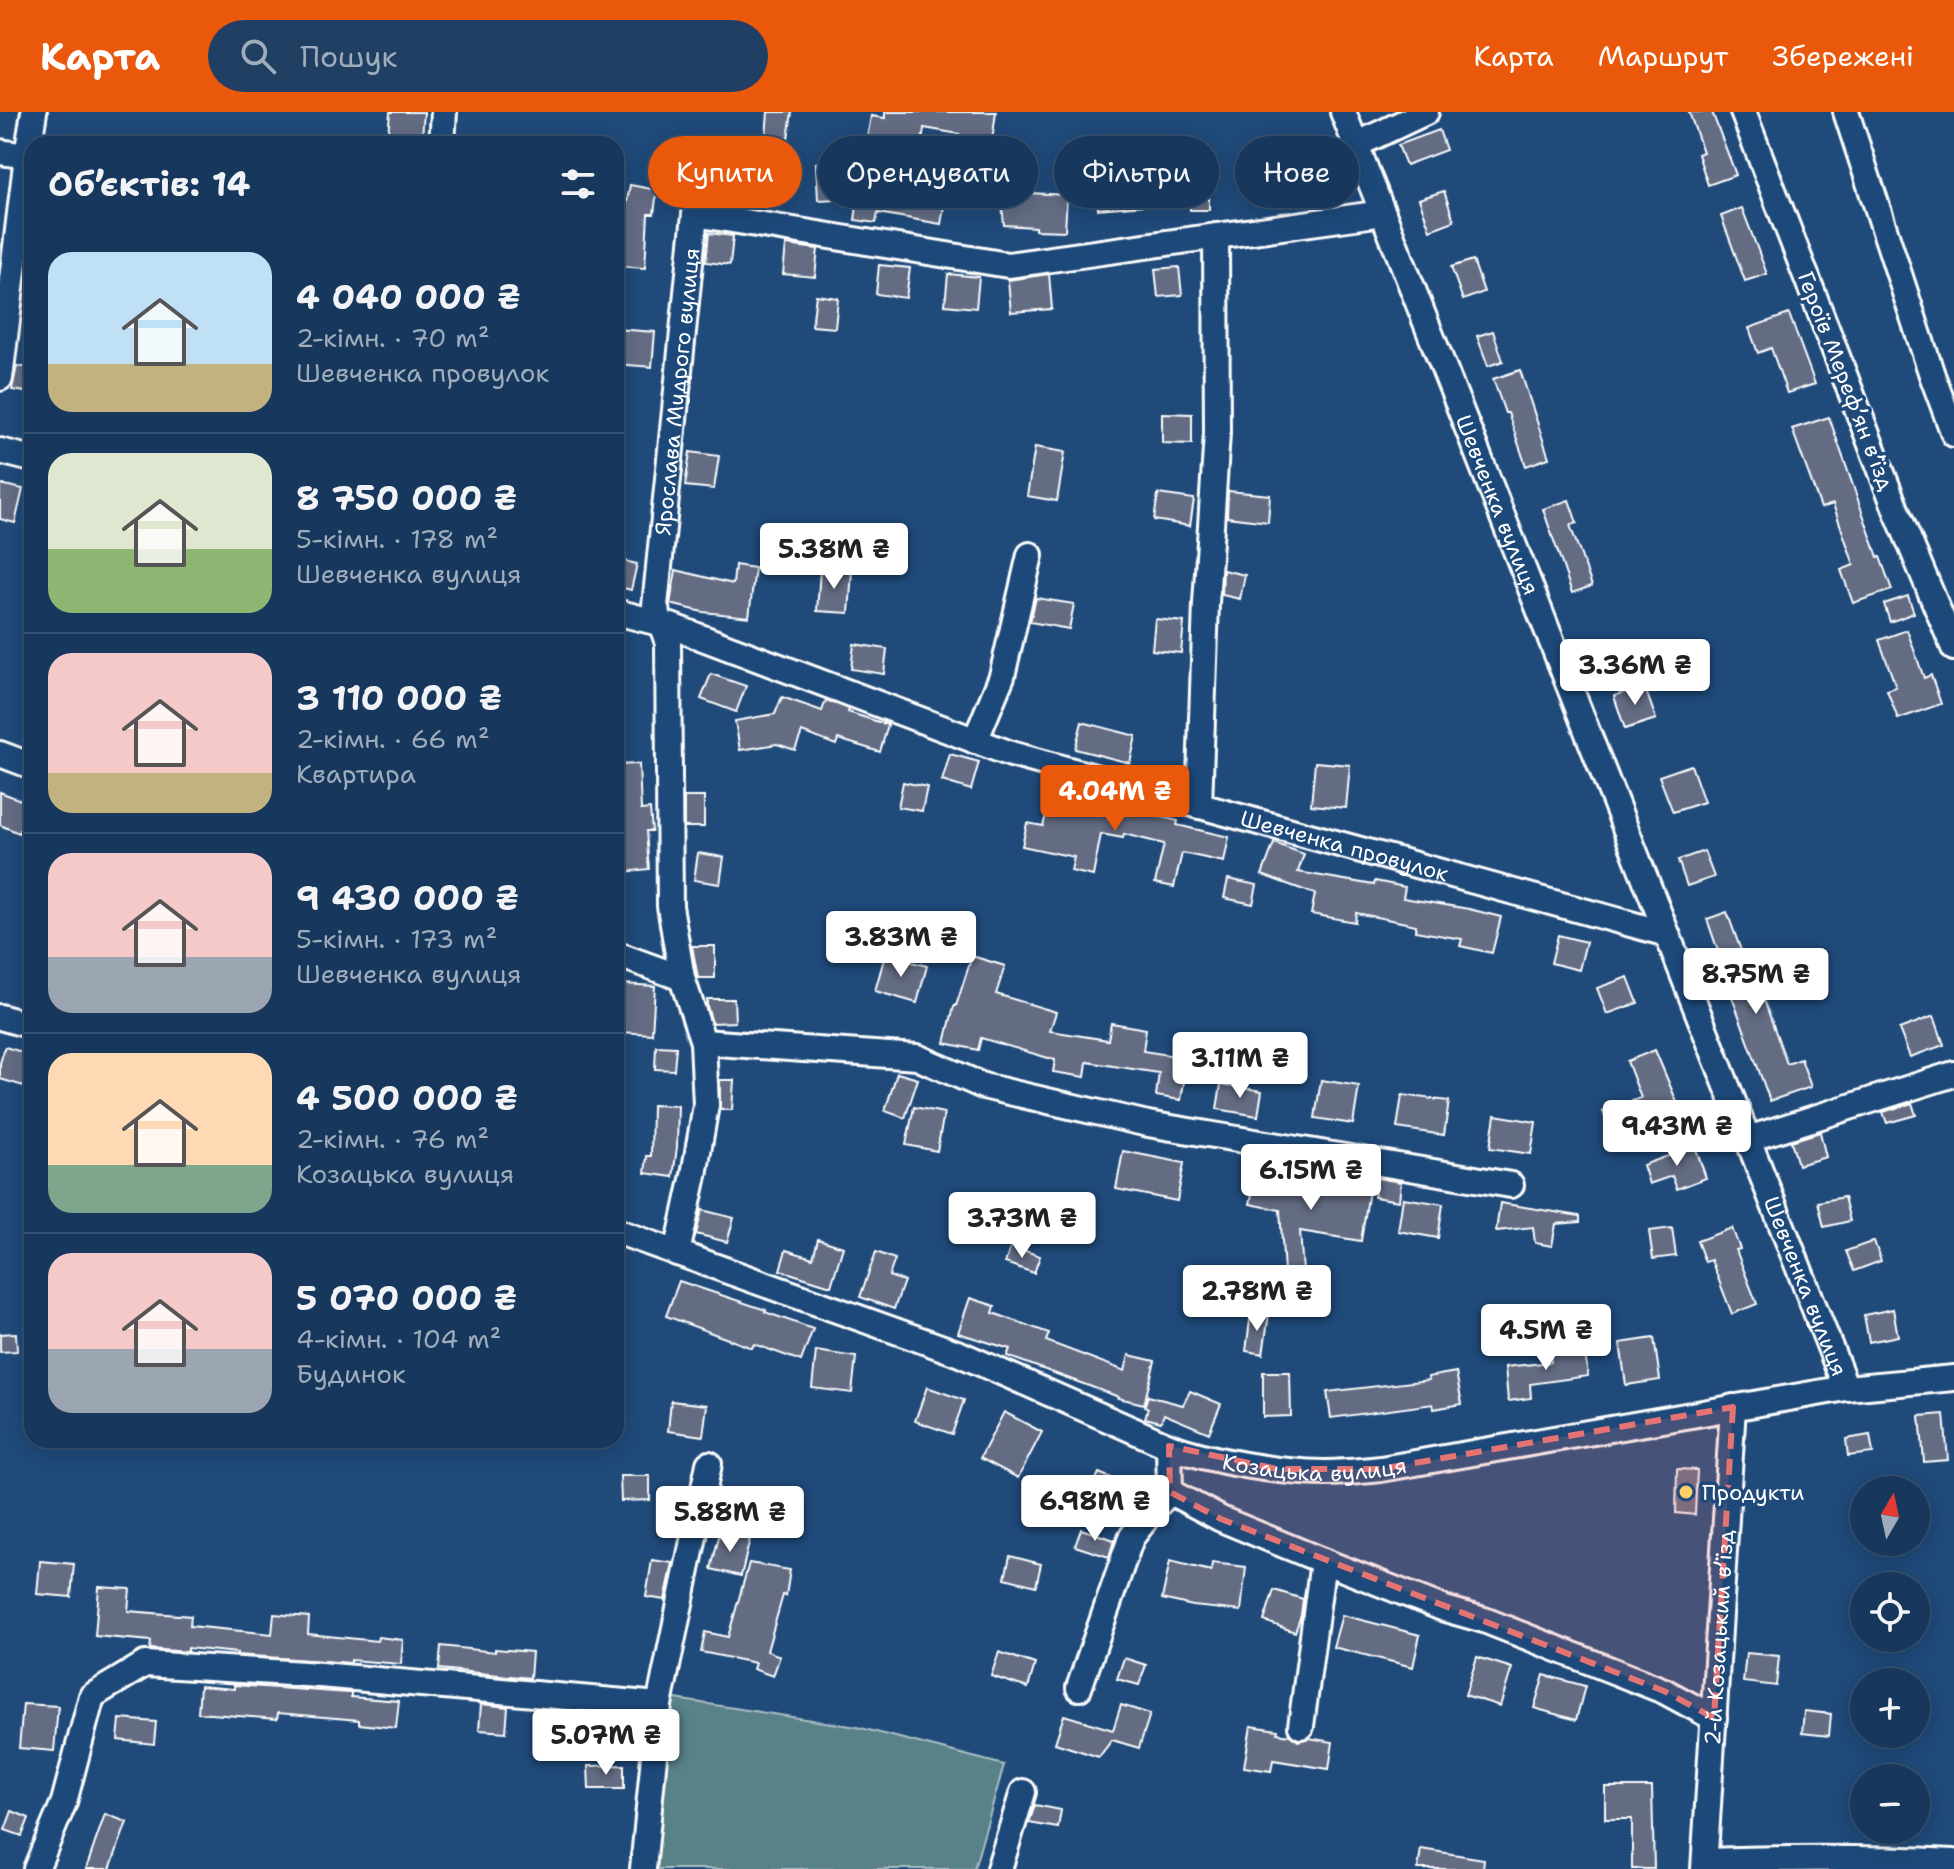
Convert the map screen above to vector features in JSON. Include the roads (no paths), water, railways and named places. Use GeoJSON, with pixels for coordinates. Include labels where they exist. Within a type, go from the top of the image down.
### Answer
{"type":"FeatureCollection","features":[{"type":"Feature","properties":{"kind":"street"},"geometry":{"type":"LineString","coordinates":[[30,136],[34,112]]}},
{"type":"Feature","properties":{"kind":"street"},"geometry":{"type":"LineString","coordinates":[[442,136],[444,112]]}},
{"type":"Feature","properties":{"kind":"street","name":"Шевченка вулиця"},"geometry":{"type":"LineString","coordinates":[[1343,112],[1352,136]]}},
{"type":"Feature","properties":{"kind":"street"},"geometry":{"type":"LineString","coordinates":[[1359,144],[1426,112]]}},
{"type":"Feature","properties":{"kind":"street","name":"Героїв Мерефʼян вʼїзд"},"geometry":{"type":"LineString","coordinates":[[1743,112],[1897,512],[1954,648]]}},
{"type":"Feature","properties":{"kind":"street"},"geometry":{"type":"LineString","coordinates":[[1846,112],[1943,374],[1954,434]]}},
{"type":"Feature","properties":{"kind":"street"},"geometry":{"type":"LineString","coordinates":[[0,152],[24,156]]}},
{"type":"Feature","properties":{"kind":"street","name":"Шевченка вулиця"},"geometry":{"type":"LineString","coordinates":[[1359,153],[1846,1388]]}},
{"type":"Feature","properties":{"kind":"street"},"geometry":{"type":"LineString","coordinates":[[0,378],[24,181]]}},
{"type":"Feature","properties":{"kind":"street","name":"Ярослава Мудрого вулиця"},"geometry":{"type":"LineString","coordinates":[[677,1253],[706,1105],[703,1042],[682,978],[670,906],[668,643],[655,606],[695,214],[1008,265],[1383,213]]}},
{"type":"Feature","properties":{"kind":"street"},"geometry":{"type":"LineString","coordinates":[[1199,806],[1206,603],[1217,433],[1216,236]]}},
{"type":"Feature","properties":{"kind":"street"},"geometry":{"type":"LineString","coordinates":[[0,451],[24,457]]}},
{"type":"Feature","properties":{"kind":"street"},"geometry":{"type":"LineString","coordinates":[[975,741],[1002,676],[1030,555]]}},
{"type":"Feature","properties":{"kind":"street","name":"Шевченка провулок"},"geometry":{"type":"LineString","coordinates":[[624,614],[662,624],[1011,754],[1667,934]]}},
{"type":"Feature","properties":{"kind":"street"},"geometry":{"type":"LineString","coordinates":[[0,754],[24,763]]}},
{"type":"Feature","properties":{"kind":"street"},"geometry":{"type":"LineString","coordinates":[[624,957],[682,978]]}},
{"type":"Feature","properties":{"kind":"street"},"geometry":{"type":"LineString","coordinates":[[0,1017],[24,1024]]}},
{"type":"Feature","properties":{"kind":"street"},"geometry":{"type":"LineString","coordinates":[[703,1042],[917,1057],[983,1086],[1148,1124],[1511,1185]]}},
{"type":"Feature","properties":{"kind":"street"},"geometry":{"type":"LineString","coordinates":[[1748,1139],[1954,1074]]}},
{"type":"Feature","properties":{"kind":"street","name":"Козацька вулиця"},"geometry":{"type":"LineString","coordinates":[[624,1234],[960,1354],[1169,1446],[1198,1456],[1277,1469],[1325,1473],[1397,1467],[1846,1388],[1954,1378]]}},
{"type":"Feature","properties":{"kind":"street","name":"2-й Козацький в’їзд"},"geometry":{"type":"LineString","coordinates":[[1705,1865],[1733,1407]]}},
{"type":"Feature","properties":{"kind":"street"},"geometry":{"type":"LineString","coordinates":[[1079,1688],[1131,1538],[1170,1492],[1169,1446]]}},
{"type":"Feature","properties":{"kind":"street"},"geometry":{"type":"LineString","coordinates":[[643,1869],[659,1705],[709,1464]]}},
{"type":"Feature","properties":{"kind":"street"},"geometry":{"type":"LineString","coordinates":[[1170,1492],[1221,1519],[1323,1561],[1664,1691],[1714,1718]]}},
{"type":"Feature","properties":{"kind":"street"},"geometry":{"type":"LineString","coordinates":[[1301,1726],[1323,1561]]}},
{"type":"Feature","properties":{"kind":"street"},"geometry":{"type":"LineString","coordinates":[[36,1869],[64,1802],[92,1696],[145,1664],[659,1705]]}},
{"type":"Feature","properties":{"kind":"street"},"geometry":{"type":"LineString","coordinates":[[999,1869],[1023,1792]]}},
{"type":"Feature","properties":{"kind":"street"},"geometry":{"type":"LineString","coordinates":[[1705,1865],[1776,1858],[1954,1862]]}},
{"type":"Feature","properties":{"kind":"place","name":"Продукти"},"geometry":{"type":"Point","coordinates":[1686,1492]}}]}
